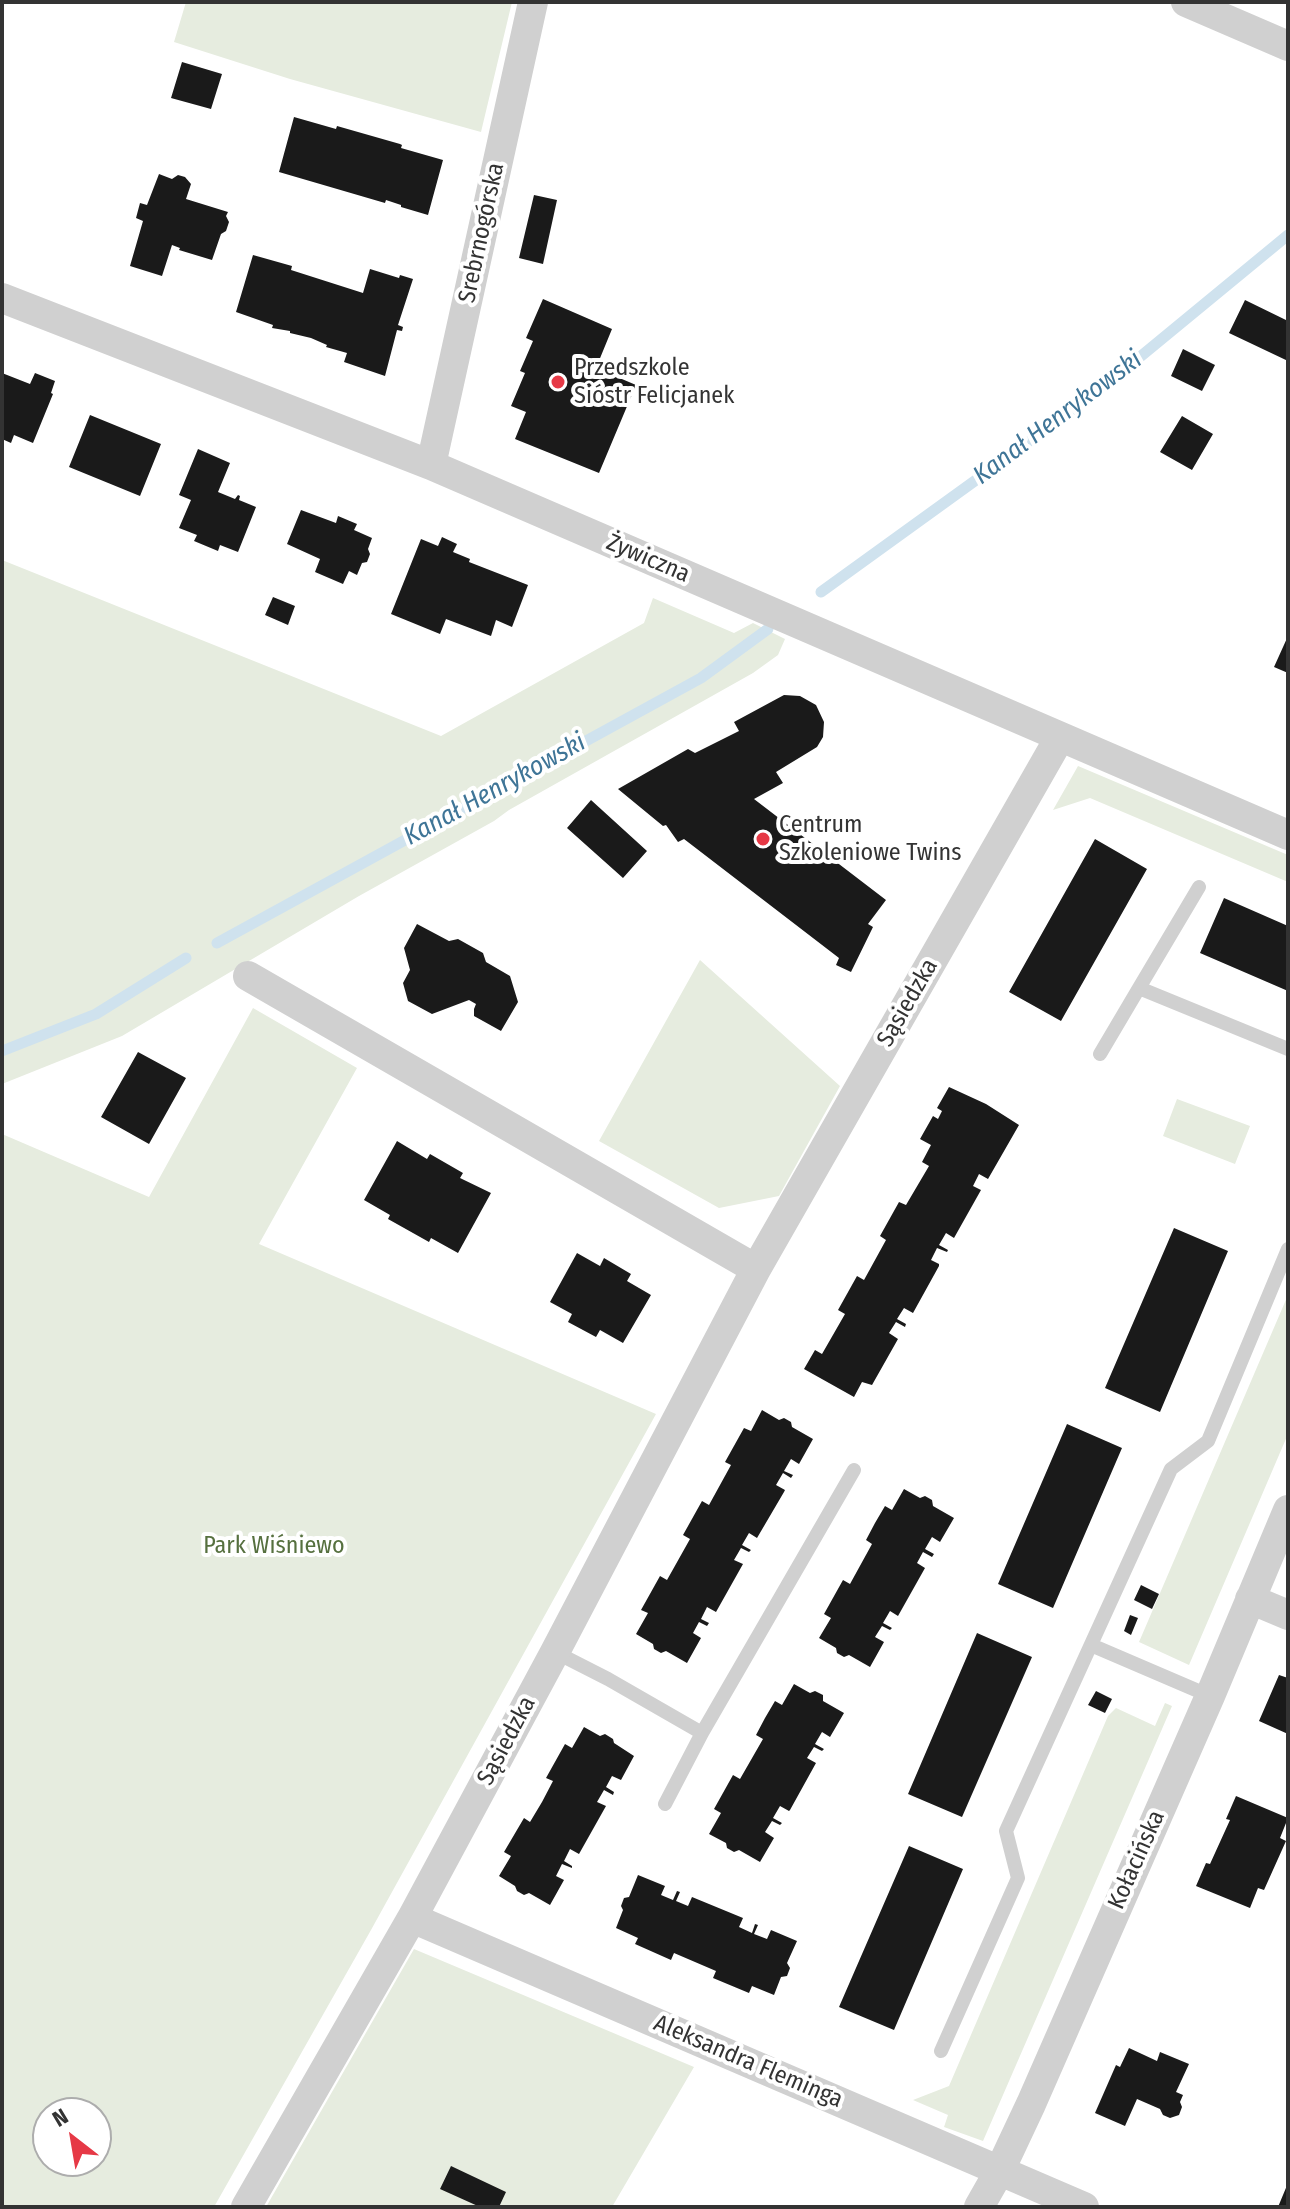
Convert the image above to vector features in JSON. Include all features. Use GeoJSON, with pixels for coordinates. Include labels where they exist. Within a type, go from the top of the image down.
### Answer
{"type":"FeatureCollection","features":[{"type":"Feature","properties":{"kind":"street","name":"Srebrnogórska"},"geometry":{"type":"LineString","coordinates":[[431,465],[533,2]]}},
{"type":"Feature","properties":{"kind":"street"},"geometry":{"type":"LineString","coordinates":[[1186,2],[1288,46]]}},
{"type":"Feature","properties":{"kind":"street","name":"Żywiczna"},"geometry":{"type":"LineString","coordinates":[[2,298],[431,465],[1288,835]]}},
{"type":"Feature","properties":{"kind":"street","name":"Sąsiedzka"},"geometry":{"type":"LineString","coordinates":[[246,2207],[412,1918],[756,1269],[1060,737]]}},
{"type":"Feature","properties":{"kind":"street"},"geometry":{"type":"LineString","coordinates":[[248,976],[756,1269]]}},
{"type":"Feature","properties":{"kind":"street","name":"Kołacińska"},"geometry":{"type":"LineString","coordinates":[[979,2207],[1031,2104],[1288,1510]]}},
{"type":"Feature","properties":{"kind":"street"},"geometry":{"type":"LineString","coordinates":[[1250,1599],[1288,1615]]}},
{"type":"Feature","properties":{"kind":"street","name":"Aleksandra Fleminga"},"geometry":{"type":"LineString","coordinates":[[412,1918],[1084,2207]]}},
{"type":"Feature","properties":{"kind":"lane"},"geometry":{"type":"LineString","coordinates":[[1100,1054],[1199,887]]}},
{"type":"Feature","properties":{"kind":"lane"},"geometry":{"type":"LineString","coordinates":[[1139,988],[1288,1049]]}},
{"type":"Feature","properties":{"kind":"lane"},"geometry":{"type":"LineString","coordinates":[[941,2051],[1018,1878],[1006,1831],[1171,1469],[1208,1441],[1288,1249]]}},
{"type":"Feature","properties":{"kind":"lane"},"geometry":{"type":"LineString","coordinates":[[665,1804],[702,1733],[854,1470]]}},
{"type":"Feature","properties":{"kind":"lane"},"geometry":{"type":"LineString","coordinates":[[1091,1645],[1210,1696]]}},
{"type":"Feature","properties":{"kind":"lane"},"geometry":{"type":"LineString","coordinates":[[555,1652],[702,1733]]}},
{"type":"Feature","properties":{"kind":"green space"},"geometry":{"type":"Polygon","coordinates":[[[186,2],[512,2],[481,132],[290,79],[174,42],[186,2]]]}},
{"type":"Feature","properties":{"kind":"green space"},"geometry":{"type":"Polygon","coordinates":[[[2,560],[441,736],[644,623],[653,598],[734,633],[753,623],[785,639],[778,655],[753,673],[359,896],[122,1036],[2,1084],[2,560]]]}},
{"type":"Feature","properties":{"kind":"green space"},"geometry":{"type":"Polygon","coordinates":[[[1078,766],[1288,855],[1288,882],[1090,798],[1053,810],[1078,766]]]}},
{"type":"Feature","properties":{"kind":"green space"},"geometry":{"type":"Polygon","coordinates":[[[700,960],[840,1086],[779,1196],[719,1208],[599,1141],[700,960]]]}},
{"type":"Feature","properties":{"kind":"green space","name":"Park Wiśniewo"},"geometry":{"type":"Polygon","coordinates":[[[253,1008],[357,1068],[259,1244],[656,1414],[214,2207],[2,2207],[2,1134],[149,1197],[253,1008]]]}},
{"type":"Feature","properties":{"kind":"green space"},"geometry":{"type":"Polygon","coordinates":[[[1177,1099],[1250,1126],[1235,1164],[1163,1136],[1177,1099]]]}},
{"type":"Feature","properties":{"kind":"green space"},"geometry":{"type":"Polygon","coordinates":[[[1288,1295],[1288,1434],[1189,1665],[1139,1642],[1288,1295]]]}},
{"type":"Feature","properties":{"kind":"green space"},"geometry":{"type":"Polygon","coordinates":[[[1165,1703],[1172,1706],[983,2141],[944,2127],[948,2115],[913,2100],[949,2086],[1108,1716],[1116,1708],[1155,1726],[1165,1703]]]}},
{"type":"Feature","properties":{"kind":"green space"},"geometry":{"type":"Polygon","coordinates":[[[414,1949],[694,2067],[612,2207],[266,2207],[414,1949]]]}},
{"type":"Feature","properties":{"kind":"building"},"geometry":{"type":"Polygon","coordinates":[[[182,62],[222,74],[211,109],[171,98],[182,62]]]}},
{"type":"Feature","properties":{"kind":"building"},"geometry":{"type":"Polygon","coordinates":[[[294,117],[400,144],[401,148],[443,160],[428,215],[386,200],[385,203],[279,172],[294,117]]]}},
{"type":"Feature","properties":{"kind":"building"},"geometry":{"type":"Polygon","coordinates":[[[159,174],[172,179],[178,175],[185,177],[191,184],[186,199],[228,212],[229,222],[226,231],[221,234],[212,260],[172,245],[162,276],[130,266],[143,221],[136,218],[140,203],[147,205],[159,174]]]}},
{"type":"Feature","properties":{"kind":"building"},"geometry":{"type":"Polygon","coordinates":[[[534,195],[557,200],[543,264],[519,258],[534,195]]]}},
{"type":"Feature","properties":{"kind":"building"},"geometry":{"type":"Polygon","coordinates":[[[253,255],[363,293],[370,269],[413,279],[398,325],[403,327],[402,331],[397,330],[385,376],[344,362],[347,353],[290,331],[272,328],[273,325],[236,312],[253,255]]]}},
{"type":"Feature","properties":{"kind":"building"},"geometry":{"type":"Polygon","coordinates":[[[543,299],[612,329],[596,368],[636,385],[599,473],[515,439],[526,412],[511,406],[525,373],[520,371],[533,341],[526,338],[543,299]]]}},
{"type":"Feature","properties":{"kind":"building"},"geometry":{"type":"Polygon","coordinates":[[[1245,300],[1288,321],[1288,361],[1229,333],[1245,300]]]}},
{"type":"Feature","properties":{"kind":"building"},"geometry":{"type":"Polygon","coordinates":[[[1183,349],[1215,365],[1202,391],[1171,376],[1183,349]]]}},
{"type":"Feature","properties":{"kind":"building"},"geometry":{"type":"Polygon","coordinates":[[[2,373],[30,384],[35,373],[55,381],[53,394],[33,443],[14,435],[11,443],[2,439],[2,373]]]}},
{"type":"Feature","properties":{"kind":"building"},"geometry":{"type":"Polygon","coordinates":[[[90,415],[161,444],[140,496],[69,467],[90,415]]]}},
{"type":"Feature","properties":{"kind":"building"},"geometry":{"type":"Polygon","coordinates":[[[1182,416],[1213,434],[1192,470],[1160,452],[1182,416]]]}},
{"type":"Feature","properties":{"kind":"building"},"geometry":{"type":"Polygon","coordinates":[[[198,449],[230,463],[218,492],[235,499],[238,495],[239,500],[256,507],[238,552],[220,545],[218,551],[194,541],[197,535],[179,528],[191,500],[179,495],[198,449]]]}},
{"type":"Feature","properties":{"kind":"building"},"geometry":{"type":"Polygon","coordinates":[[[301,510],[336,523],[338,516],[357,524],[354,530],[372,538],[367,562],[362,563],[357,575],[349,571],[343,584],[315,572],[320,559],[287,544],[301,510]]]}},
{"type":"Feature","properties":{"kind":"building"},"geometry":{"type":"Polygon","coordinates":[[[442,537],[457,544],[453,552],[470,559],[469,562],[528,585],[512,627],[496,620],[491,636],[446,619],[440,634],[391,614],[421,539],[438,546],[442,537]]]}},
{"type":"Feature","properties":{"kind":"building"},"geometry":{"type":"Polygon","coordinates":[[[273,597],[295,606],[288,625],[265,615],[273,597]]]}},
{"type":"Feature","properties":{"kind":"building"},"geometry":{"type":"Polygon","coordinates":[[[1288,636],[1288,673],[1274,667],[1288,636]]]}},
{"type":"Feature","properties":{"kind":"building"},"geometry":{"type":"Polygon","coordinates":[[[784,695],[800,696],[816,705],[824,722],[823,737],[817,747],[776,772],[783,783],[754,799],[886,900],[868,924],[873,927],[851,972],[836,965],[839,958],[684,839],[678,842],[666,825],[663,826],[618,789],[688,749],[695,753],[739,731],[734,722],[784,695]]]}},
{"type":"Feature","properties":{"kind":"building"},"geometry":{"type":"Polygon","coordinates":[[[591,800],[647,851],[623,878],[567,828],[591,800]]]}},
{"type":"Feature","properties":{"kind":"building"},"geometry":{"type":"Polygon","coordinates":[[[1095,839],[1147,869],[1061,1021],[1009,992],[1095,839]]]}},
{"type":"Feature","properties":{"kind":"building"},"geometry":{"type":"Polygon","coordinates":[[[1224,898],[1288,926],[1288,991],[1200,953],[1224,898]]]}},
{"type":"Feature","properties":{"kind":"building"},"geometry":{"type":"Polygon","coordinates":[[[417,924],[449,941],[458,939],[483,953],[486,962],[510,976],[518,1002],[501,1031],[474,1016],[476,1004],[469,1000],[432,1014],[408,1001],[403,983],[410,970],[404,948],[417,924]]]}},
{"type":"Feature","properties":{"kind":"building"},"geometry":{"type":"Polygon","coordinates":[[[138,1052],[186,1078],[149,1144],[101,1117],[138,1052]]]}},
{"type":"Feature","properties":{"kind":"building"},"geometry":{"type":"Polygon","coordinates":[[[949,1087],[986,1104],[1019,1125],[988,1179],[979,1174],[973,1186],[981,1190],[954,1238],[946,1233],[939,1245],[947,1252],[937,1248],[931,1260],[939,1266],[913,1313],[904,1308],[897,1319],[906,1324],[905,1327],[896,1322],[889,1333],[898,1339],[872,1385],[862,1382],[854,1397],[804,1369],[815,1350],[822,1354],[845,1314],[838,1310],[857,1276],[864,1280],[886,1240],[880,1236],[899,1202],[906,1205],[929,1166],[922,1162],[931,1145],[920,1139],[933,1116],[938,1119],[942,1111],[937,1108],[949,1087]]]}},
{"type":"Feature","properties":{"kind":"building"},"geometry":{"type":"Polygon","coordinates":[[[397,1141],[427,1159],[430,1154],[463,1173],[460,1178],[491,1193],[458,1253],[431,1238],[429,1242],[388,1219],[390,1215],[364,1200],[397,1141]]]}},
{"type":"Feature","properties":{"kind":"building"},"geometry":{"type":"Polygon","coordinates":[[[1174,1228],[1228,1251],[1160,1412],[1105,1388],[1174,1228]]]}},
{"type":"Feature","properties":{"kind":"building"},"geometry":{"type":"Polygon","coordinates":[[[577,1253],[600,1266],[604,1258],[631,1274],[627,1281],[651,1295],[623,1343],[600,1330],[596,1337],[568,1322],[572,1314],[550,1302],[577,1253]]]}},
{"type":"Feature","properties":{"kind":"building"},"geometry":{"type":"Polygon","coordinates":[[[762,1410],[779,1420],[784,1418],[791,1422],[792,1427],[813,1439],[799,1464],[791,1459],[784,1471],[793,1475],[791,1478],[783,1473],[776,1485],[785,1490],[757,1538],[749,1533],[742,1545],[751,1550],[741,1548],[734,1560],[743,1564],[716,1612],[707,1607],[701,1619],[709,1623],[707,1626],[699,1622],[693,1633],[701,1638],[687,1663],[666,1651],[661,1653],[636,1634],[648,1613],[641,1610],[660,1576],[667,1580],[690,1539],[683,1535],[702,1501],[709,1505],[731,1465],[725,1462],[744,1428],[751,1431],[762,1410]]]}},
{"type":"Feature","properties":{"kind":"building"},"geometry":{"type":"Polygon","coordinates":[[[1067,1424],[1122,1448],[1053,1608],[998,1584],[1067,1424]]]}},
{"type":"Feature","properties":{"kind":"building"},"geometry":{"type":"Polygon","coordinates":[[[904,1489],[920,1498],[925,1496],[932,1500],[933,1506],[954,1518],[940,1542],[932,1537],[925,1549],[934,1554],[932,1557],[923,1552],[917,1563],[925,1568],[898,1616],[890,1611],[883,1623],[892,1628],[882,1626],[875,1637],[884,1642],[870,1667],[849,1655],[844,1657],[819,1638],[831,1618],[824,1614],[843,1580],[850,1584],[872,1544],[866,1540],[875,1523],[885,1506],[892,1510],[904,1489]]]}},
{"type":"Feature","properties":{"kind":"building"},"geometry":{"type":"Polygon","coordinates":[[[1141,1585],[1159,1594],[1152,1609],[1134,1600],[1141,1585]]]}},
{"type":"Feature","properties":{"kind":"building"},"geometry":{"type":"Polygon","coordinates":[[[1130,1615],[1138,1618],[1131,1635],[1124,1631],[1130,1615]]]}},
{"type":"Feature","properties":{"kind":"building"},"geometry":{"type":"Polygon","coordinates":[[[977,1633],[1032,1657],[962,1817],[908,1794],[977,1633]]]}},
{"type":"Feature","properties":{"kind":"building"},"geometry":{"type":"Polygon","coordinates":[[[1279,1675],[1288,1678],[1288,1734],[1259,1721],[1279,1675]]]}},
{"type":"Feature","properties":{"kind":"building"},"geometry":{"type":"Polygon","coordinates":[[[794,1684],[810,1693],[815,1691],[823,1695],[823,1701],[844,1713],[830,1737],[822,1732],[815,1744],[824,1749],[814,1747],[807,1758],[816,1763],[790,1810],[780,1806],[773,1818],[782,1823],[772,1821],[765,1832],[774,1838],[760,1862],[739,1850],[734,1852],[727,1848],[726,1843],[709,1834],[721,1813],[714,1809],[733,1775],[740,1779],[763,1739],[756,1735],[765,1718],[775,1701],[782,1705],[794,1684]]]}},
{"type":"Feature","properties":{"kind":"building"},"geometry":{"type":"Polygon","coordinates":[[[1096,1691],[1112,1699],[1105,1713],[1088,1705],[1096,1691]]]}},
{"type":"Feature","properties":{"kind":"building"},"geometry":{"type":"Polygon","coordinates":[[[584,1727],[600,1736],[605,1734],[634,1756],[621,1780],[612,1776],[606,1787],[614,1792],[613,1795],[604,1790],[597,1802],[606,1806],[579,1854],[570,1849],[564,1861],[572,1868],[562,1864],[556,1876],[564,1880],[550,1905],[529,1893],[524,1895],[499,1876],[511,1856],[504,1852],[524,1818],[530,1822],[542,1802],[553,1781],[546,1778],[565,1744],[572,1748],[584,1727]]]}},
{"type":"Feature","properties":{"kind":"building"},"geometry":{"type":"Polygon","coordinates":[[[1236,1796],[1288,1818],[1280,1838],[1286,1841],[1264,1890],[1258,1888],[1250,1908],[1196,1886],[1230,1820],[1226,1819],[1236,1796]]]}},
{"type":"Feature","properties":{"kind":"building"},"geometry":{"type":"Polygon","coordinates":[[[909,1846],[963,1869],[894,2030],[839,2007],[909,1846]]]}},
{"type":"Feature","properties":{"kind":"building"},"geometry":{"type":"Polygon","coordinates":[[[638,1875],[665,1886],[661,1895],[673,1900],[677,1891],[680,1892],[676,1901],[688,1906],[692,1897],[743,1918],[739,1927],[752,1933],[755,1924],[758,1925],[754,1934],[767,1939],[771,1930],[797,1941],[787,1963],[790,1968],[787,1976],[781,1977],[774,1995],[752,1986],[749,1993],[713,1978],[716,1971],[674,1953],[671,1960],[635,1944],[638,1938],[616,1928],[624,1898],[629,1897],[638,1875]]]}},
{"type":"Feature","properties":{"kind":"building"},"geometry":{"type":"Polygon","coordinates":[[[1129,2048],[1157,2061],[1160,2052],[1189,2064],[1176,2092],[1183,2095],[1179,2115],[1170,2118],[1163,2115],[1160,2109],[1137,2099],[1125,2126],[1095,2113],[1116,2065],[1120,2067],[1129,2048]]]}},
{"type":"Feature","properties":{"kind":"building"},"geometry":{"type":"Polygon","coordinates":[[[451,2166],[506,2192],[499,2207],[480,2207],[440,2189],[451,2166]]]}},
{"type":"Feature","properties":{"kind":"building"},"geometry":{"type":"Polygon","coordinates":[[[1288,2183],[1288,2207],[1278,2207],[1288,2183]]]}},
{"type":"Feature","properties":{"kind":"waterway","name":"Kanał Henrykowski"},"geometry":{"type":"LineString","coordinates":[[821,592],[1095,394],[1288,235]]}},
{"type":"Feature","properties":{"kind":"waterway","name":"Kanał Henrykowski"},"geometry":{"type":"LineString","coordinates":[[217,943],[701,678],[768,629]]}},
{"type":"Feature","properties":{"kind":"waterway","name":"Kanał Henrykowski"},"geometry":{"type":"LineString","coordinates":[[2,1051],[96,1014],[186,958]]}},
{"type":"Feature","properties":{"kind":"place","name":"Przedszkole Sióstr Felicjanek"},"geometry":{"type":"Point","coordinates":[558,382]}},
{"type":"Feature","properties":{"kind":"place","name":"Centrum Szkoleniowe Twins"},"geometry":{"type":"Point","coordinates":[763,839]}}]}
